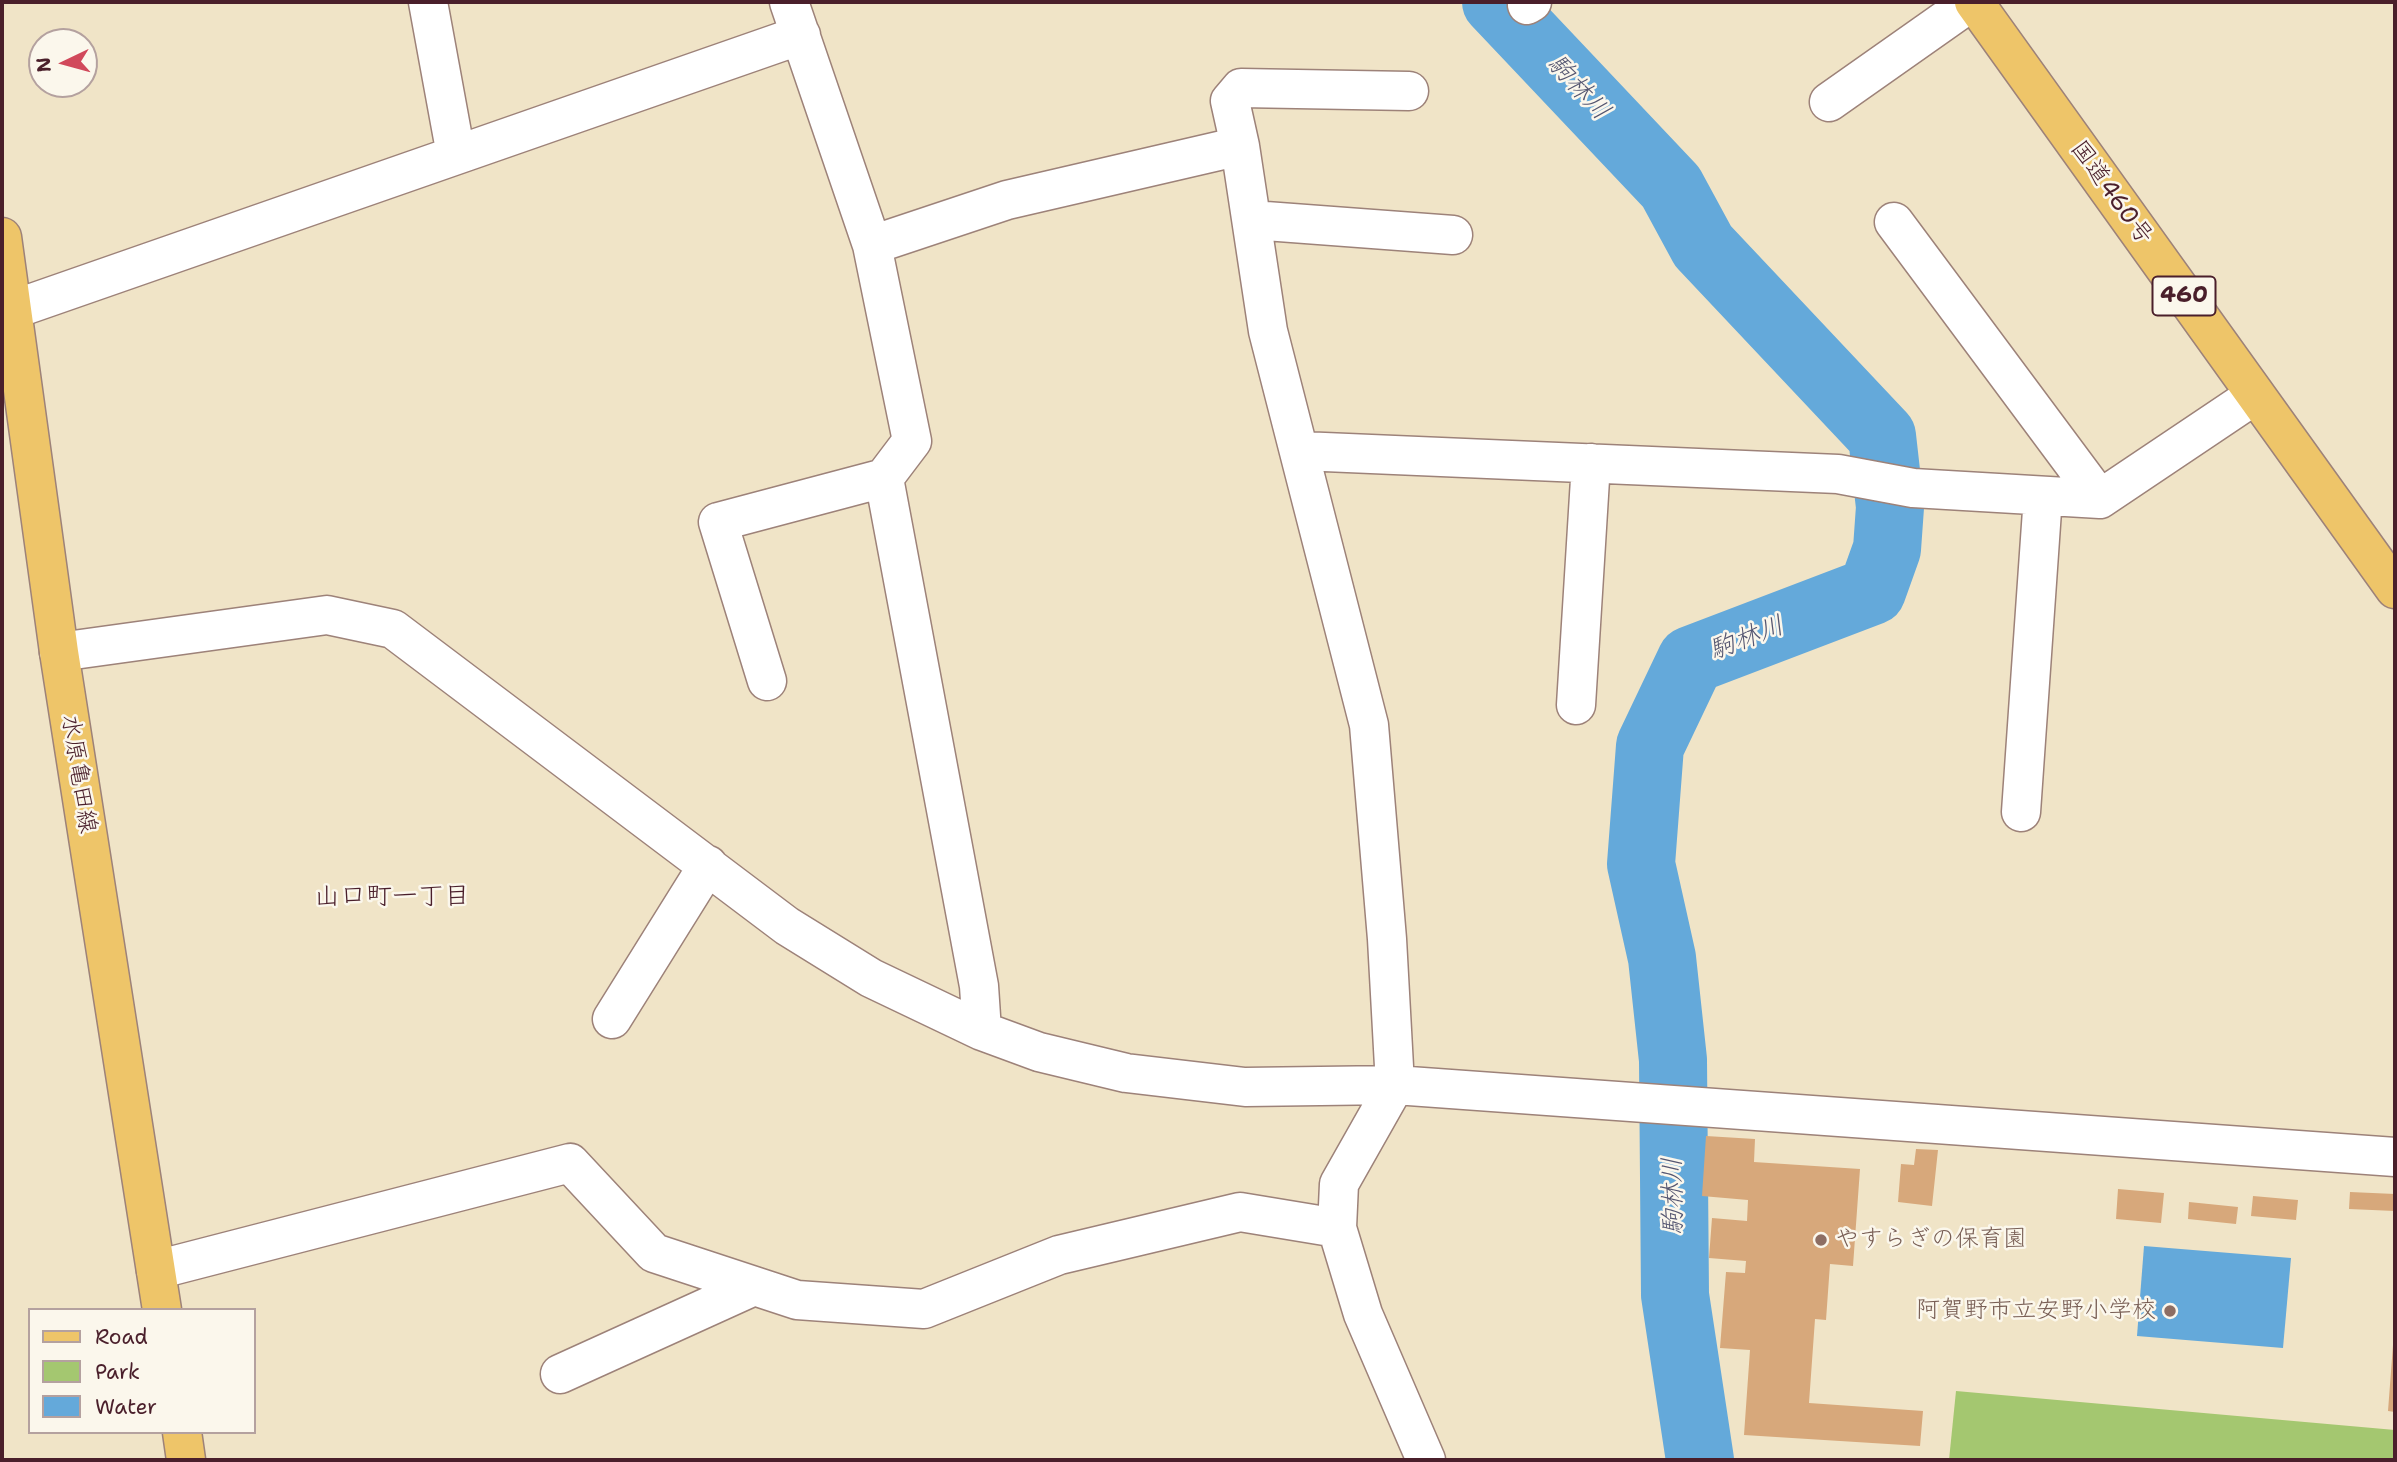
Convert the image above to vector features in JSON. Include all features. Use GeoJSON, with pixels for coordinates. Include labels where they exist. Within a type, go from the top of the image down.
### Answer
{"type":"FeatureCollection","features":[{"type":"Feature","properties":{"kind":"main road","name":"国道460号"},"geometry":{"type":"LineString","coordinates":[[1973,2],[2395,589]]}},
{"type":"Feature","properties":{"kind":"main road","name":"水原亀田線"},"geometry":{"type":"LineString","coordinates":[[2,237],[12,310],[12,379],[59,652],[162,1308]]}},
{"type":"Feature","properties":{"kind":"main road"},"geometry":{"type":"LineString","coordinates":[[182,1434],[186,1460]]}},
{"type":"Feature","properties":{"kind":"street"},"geometry":{"type":"LineString","coordinates":[[428,2],[456,155]]}},
{"type":"Feature","properties":{"kind":"street"},"geometry":{"type":"LineString","coordinates":[[1829,102],[1973,2]]}},
{"type":"Feature","properties":{"kind":"street"},"geometry":{"type":"LineString","coordinates":[[12,310],[456,155],[795,18],[872,245],[912,441],[884,478],[718,522],[767,681]]}},
{"type":"Feature","properties":{"kind":"street"},"geometry":{"type":"LineString","coordinates":[[1409,91],[1241,88],[1230,101],[1240,146],[1269,331],[1369,725],[1387,939],[1395,1085],[1339,1184],[1337,1228],[1363,1314],[1426,1460]]}},
{"type":"Feature","properties":{"kind":"street"},"geometry":{"type":"LineString","coordinates":[[872,245],[1007,200],[1240,146]]}},
{"type":"Feature","properties":{"kind":"street"},"geometry":{"type":"LineString","coordinates":[[1252,220],[1453,235]]}},
{"type":"Feature","properties":{"kind":"street"},"geometry":{"type":"LineString","coordinates":[[1894,222],[2100,499]]}},
{"type":"Feature","properties":{"kind":"street"},"geometry":{"type":"LineString","coordinates":[[1301,451],[1838,474],[1913,488],[2100,499],[2255,395]]}},
{"type":"Feature","properties":{"kind":"street"},"geometry":{"type":"LineString","coordinates":[[1576,705],[1591,463]]}},
{"type":"Feature","properties":{"kind":"street"},"geometry":{"type":"LineString","coordinates":[[884,478],[979,986],[982,1031]]}},
{"type":"Feature","properties":{"kind":"street"},"geometry":{"type":"LineString","coordinates":[[2021,812],[2043,496]]}},
{"type":"Feature","properties":{"kind":"street"},"geometry":{"type":"LineString","coordinates":[[59,652],[327,615],[393,629],[787,926],[871,978],[982,1031],[1039,1052],[1126,1073],[1245,1087],[1395,1085],[2395,1157]]}},
{"type":"Feature","properties":{"kind":"street"},"geometry":{"type":"LineString","coordinates":[[612,1019],[708,865]]}},
{"type":"Feature","properties":{"kind":"street"},"geometry":{"type":"LineString","coordinates":[[156,1270],[570,1163],[654,1254],[797,1300],[925,1309],[1059,1255],[1240,1212],[1337,1228]]}},
{"type":"Feature","properties":{"kind":"street"},"geometry":{"type":"LineString","coordinates":[[560,1374],[754,1286]]}},
{"type":"Feature","properties":{"kind":"green space"},"geometry":{"type":"Polygon","coordinates":[[[1956,1391],[2395,1430],[2395,1460],[1949,1460],[1956,1391]]]}},
{"type":"Feature","properties":{"kind":"water"},"geometry":{"type":"Polygon","coordinates":[[[2144,1246],[2291,1258],[2283,1348],[2137,1336],[2144,1246]]]}},
{"type":"Feature","properties":{"kind":"building","name":"やすらぎの保育園"},"geometry":{"type":"Polygon","coordinates":[[[1706,1136],[1755,1139],[1754,1162],[1860,1169],[1853,1266],[1830,1264],[1826,1320],[1815,1319],[1809,1403],[1923,1411],[1920,1446],[1744,1435],[1750,1350],[1720,1348],[1726,1272],[1745,1273],[1746,1261],[1709,1258],[1712,1218],[1747,1221],[1748,1200],[1702,1196],[1706,1136]]]}},
{"type":"Feature","properties":{"kind":"building"},"geometry":{"type":"Polygon","coordinates":[[[1916,1149],[1938,1150],[1932,1206],[1898,1202],[1901,1164],[1914,1165],[1916,1149]]]}},
{"type":"Feature","properties":{"kind":"building"},"geometry":{"type":"Polygon","coordinates":[[[2118,1189],[2164,1193],[2161,1223],[2116,1219],[2118,1189]]]}},
{"type":"Feature","properties":{"kind":"building"},"geometry":{"type":"Polygon","coordinates":[[[2350,1192],[2395,1194],[2395,1211],[2349,1209],[2350,1192]]]}},
{"type":"Feature","properties":{"kind":"building"},"geometry":{"type":"Polygon","coordinates":[[[2253,1196],[2298,1200],[2296,1220],[2251,1216],[2253,1196]]]}},
{"type":"Feature","properties":{"kind":"building"},"geometry":{"type":"Polygon","coordinates":[[[2189,1202],[2238,1207],[2236,1224],[2188,1219],[2189,1202]]]}},
{"type":"Feature","properties":{"kind":"building"},"geometry":{"type":"Polygon","coordinates":[[[2395,1345],[2395,1412],[2388,1411],[2395,1345]]]}},
{"type":"Feature","properties":{"kind":"waterway","name":"駒林川"},"geometry":{"type":"LineString","coordinates":[[1496,2],[1671,187],[1703,246],[1882,436],[1890,507],[1887,549],[1872,591],[1691,660],[1650,746],[1641,864],[1662,958],[1673,1060],[1675,1295],[1700,1460]]}},
{"type":"Feature","properties":{"kind":"place","name":"やすらぎの保育園"},"geometry":{"type":"Point","coordinates":[1821,1240]}},
{"type":"Feature","properties":{"kind":"place","name":"阿賀野市立安野小学校"},"geometry":{"type":"Point","coordinates":[2170,1311]}},
{"type":"Feature","properties":{"kind":"district","name":"山口町一丁目"},"geometry":{"type":"Point","coordinates":[392,897]}}]}
